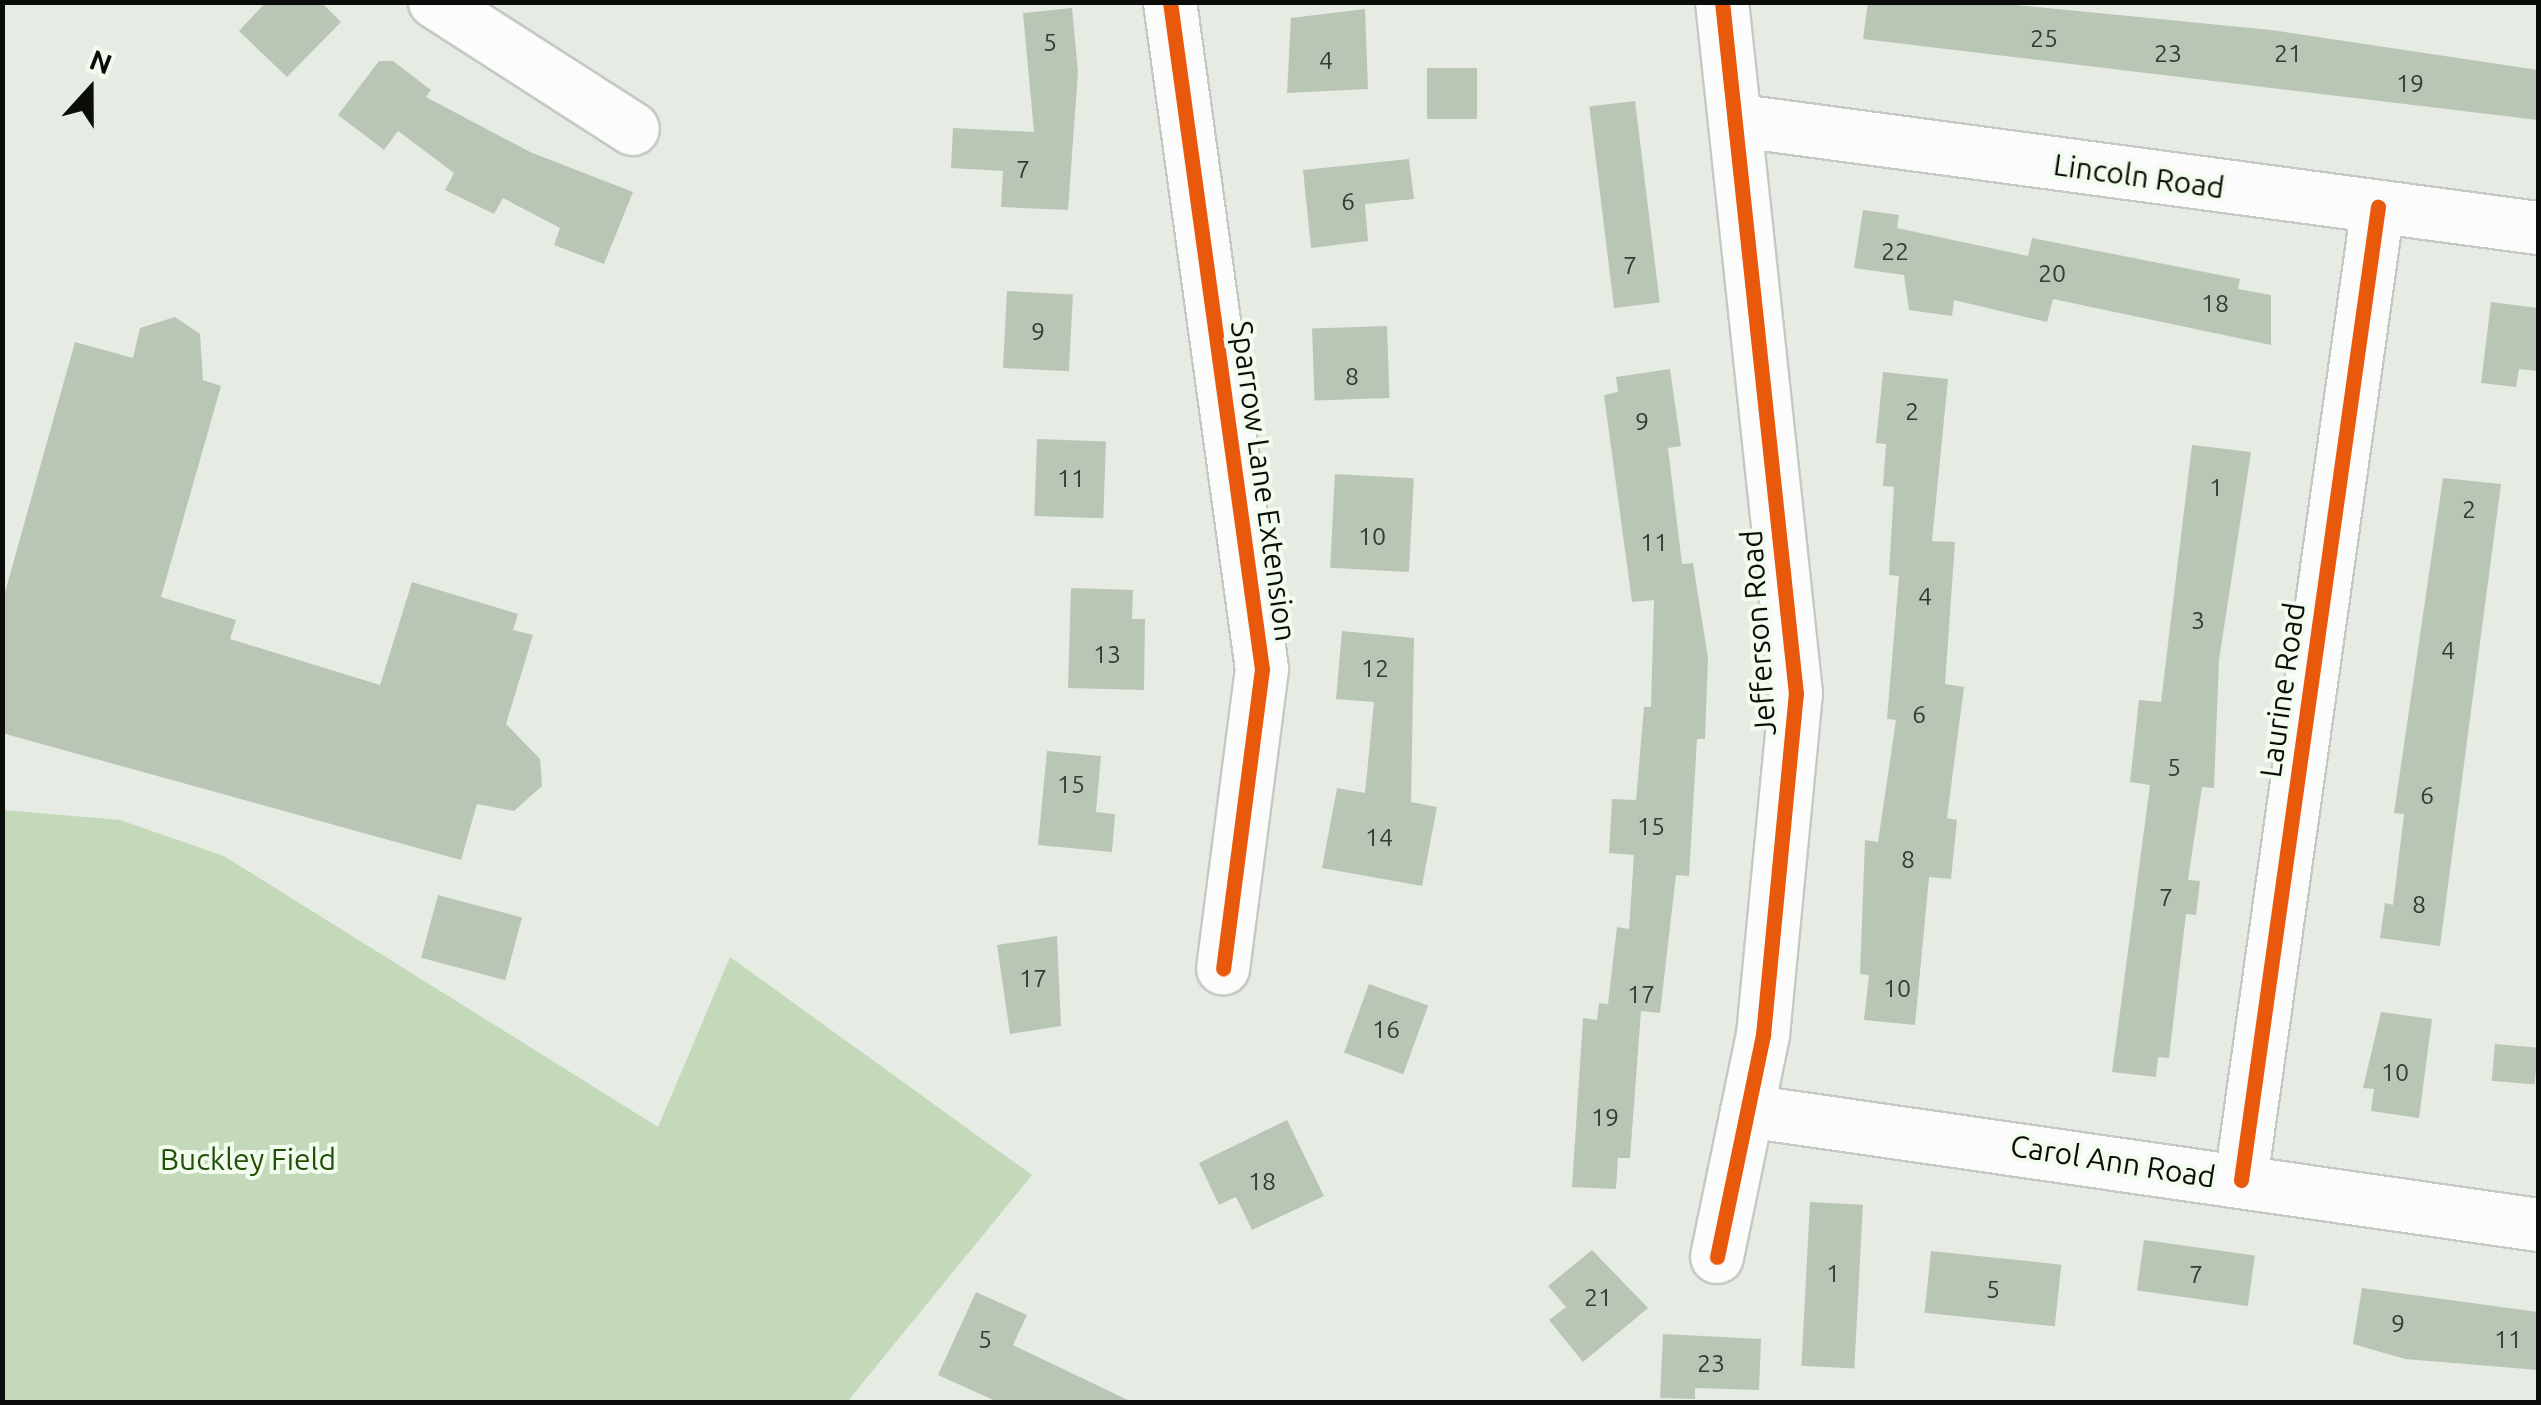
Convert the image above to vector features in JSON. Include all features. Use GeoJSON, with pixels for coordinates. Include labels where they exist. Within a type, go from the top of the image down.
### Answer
{"type":"FeatureCollection","features":[{"type":"Feature","properties":{"kind":"street"},"geometry":{"type":"LineString","coordinates":[[435,2],[633,129]]}},
{"type":"Feature","properties":{"kind":"street","name":"Sparrow Lane Extension"},"geometry":{"type":"LineString","coordinates":[[1170,2],[1262,669],[1223,968]]}},
{"type":"Feature","properties":{"kind":"street","name":"Jefferson Road"},"geometry":{"type":"LineString","coordinates":[[1717,1257],[1763,1035],[1796,694],[1740,121],[1722,2]]}},
{"type":"Feature","properties":{"kind":"street","name":"Lincoln Road"},"geometry":{"type":"LineString","coordinates":[[1740,121],[2538,228]]}},
{"type":"Feature","properties":{"kind":"street","name":"Laurine Road"},"geometry":{"type":"LineString","coordinates":[[2241,1180],[2378,207]]}},
{"type":"Feature","properties":{"kind":"street","name":"Carol Ann Road"},"geometry":{"type":"LineString","coordinates":[[1747,1111],[2538,1225]]}},
{"type":"Feature","properties":{"kind":"green space","name":"Buckley Field"},"geometry":{"type":"Polygon","coordinates":[[[3,810],[120,820],[224,856],[658,1127],[730,957],[1032,1175],[847,1402],[3,1402],[3,810]]]}},
{"type":"Feature","properties":{"kind":"building"},"geometry":{"type":"Polygon","coordinates":[[[266,2],[321,2],[341,22],[287,77],[239,31],[266,2]]]}},
{"type":"Feature","properties":{"kind":"building"},"geometry":{"type":"Polygon","coordinates":[[[1868,2],[1985,2],[2271,30],[2538,70],[2538,120],[1863,39],[1868,2]]]}},
{"type":"Feature","properties":{"kind":"building"},"geometry":{"type":"Polygon","coordinates":[[[1072,8],[1078,72],[1068,210],[1001,207],[1003,171],[951,168],[953,128],[1034,132],[1023,13],[1072,8]]]}},
{"type":"Feature","properties":{"kind":"building"},"geometry":{"type":"Polygon","coordinates":[[[1365,9],[1368,89],[1287,93],[1291,18],[1365,9]]]}},
{"type":"Feature","properties":{"kind":"building"},"geometry":{"type":"Polygon","coordinates":[[[379,61],[393,61],[431,90],[426,97],[530,152],[633,192],[604,264],[554,245],[560,228],[503,198],[494,214],[445,190],[454,173],[398,131],[384,150],[338,115],[379,61]]]}},
{"type":"Feature","properties":{"kind":"building"},"geometry":{"type":"Polygon","coordinates":[[[1427,68],[1477,68],[1477,119],[1427,119],[1427,68]]]}},
{"type":"Feature","properties":{"kind":"building"},"geometry":{"type":"Polygon","coordinates":[[[1635,101],[1660,302],[1614,308],[1589,107],[1635,101]]]}},
{"type":"Feature","properties":{"kind":"building"},"geometry":{"type":"Polygon","coordinates":[[[1409,159],[1414,199],[1365,204],[1368,241],[1311,248],[1303,170],[1409,159]]]}},
{"type":"Feature","properties":{"kind":"building"},"geometry":{"type":"Polygon","coordinates":[[[1863,210],[1899,215],[1897,228],[2028,256],[2032,238],[2240,279],[2238,289],[2271,295],[2271,345],[2053,299],[2047,322],[1954,300],[1952,316],[1909,310],[1904,275],[1854,268],[1863,210]]]}},
{"type":"Feature","properties":{"kind":"building"},"geometry":{"type":"Polygon","coordinates":[[[1007,291],[1073,294],[1069,371],[1003,368],[1007,291]]]}},
{"type":"Feature","properties":{"kind":"building"},"geometry":{"type":"Polygon","coordinates":[[[2491,302],[2538,308],[2538,371],[2519,369],[2516,387],[2481,383],[2491,302]]]}},
{"type":"Feature","properties":{"kind":"building"},"geometry":{"type":"Polygon","coordinates":[[[175,317],[200,334],[203,380],[221,386],[161,597],[236,620],[230,639],[380,685],[412,582],[518,614],[513,630],[533,635],[506,724],[540,759],[542,786],[514,811],[477,804],[461,860],[2,733],[2,603],[75,342],[133,358],[140,328],[175,317]]]}},
{"type":"Feature","properties":{"kind":"building"},"geometry":{"type":"Polygon","coordinates":[[[1387,326],[1390,398],[1315,401],[1312,329],[1387,326]]]}},
{"type":"Feature","properties":{"kind":"building"},"geometry":{"type":"Polygon","coordinates":[[[1670,369],[1681,446],[1668,448],[1682,564],[1693,563],[1708,658],[1705,739],[1697,739],[1689,876],[1676,875],[1660,1013],[1641,1011],[1630,1158],[1618,1158],[1616,1189],[1572,1187],[1583,1018],[1597,1020],[1599,1003],[1608,1004],[1617,927],[1629,929],[1634,855],[1609,853],[1612,799],[1636,800],[1644,707],[1651,707],[1654,600],[1632,602],[1604,395],[1618,392],[1616,377],[1670,369]]]}},
{"type":"Feature","properties":{"kind":"building"},"geometry":{"type":"Polygon","coordinates":[[[1883,372],[1948,379],[1932,541],[1955,542],[1945,684],[1964,687],[1947,818],[1957,820],[1951,879],[1929,877],[1915,1025],[1864,1020],[1869,975],[1860,974],[1865,840],[1878,842],[1896,720],[1887,719],[1899,576],[1889,575],[1894,487],[1883,486],[1886,444],[1876,443],[1883,372]]]}},
{"type":"Feature","properties":{"kind":"building"},"geometry":{"type":"Polygon","coordinates":[[[1037,439],[1106,441],[1103,518],[1034,516],[1037,439]]]}},
{"type":"Feature","properties":{"kind":"building"},"geometry":{"type":"Polygon","coordinates":[[[2192,445],[2251,452],[2219,660],[2214,788],[2202,787],[2188,880],[2200,881],[2196,915],[2186,914],[2169,1058],[2158,1057],[2156,1077],[2112,1072],[2150,785],[2130,782],[2139,700],[2161,702],[2192,445]]]}},
{"type":"Feature","properties":{"kind":"building"},"geometry":{"type":"Polygon","coordinates":[[[1335,474],[1414,478],[1409,572],[1330,568],[1335,474]]]}},
{"type":"Feature","properties":{"kind":"building"},"geometry":{"type":"Polygon","coordinates":[[[2443,478],[2501,484],[2440,946],[2380,938],[2385,903],[2393,905],[2404,814],[2394,813],[2443,478]]]}},
{"type":"Feature","properties":{"kind":"building"},"geometry":{"type":"Polygon","coordinates":[[[1071,588],[1133,590],[1132,619],[1145,619],[1144,690],[1068,688],[1071,588]]]}},
{"type":"Feature","properties":{"kind":"building"},"geometry":{"type":"Polygon","coordinates":[[[1342,631],[1414,638],[1411,802],[1437,807],[1422,886],[1322,868],[1337,788],[1365,793],[1374,702],[1336,699],[1342,631]]]}},
{"type":"Feature","properties":{"kind":"building"},"geometry":{"type":"Polygon","coordinates":[[[1047,751],[1101,756],[1096,812],[1115,814],[1112,852],[1038,845],[1047,751]]]}},
{"type":"Feature","properties":{"kind":"building"},"geometry":{"type":"Polygon","coordinates":[[[438,895],[522,918],[505,980],[421,958],[438,895]]]}},
{"type":"Feature","properties":{"kind":"building"},"geometry":{"type":"Polygon","coordinates":[[[1057,936],[1061,1026],[1010,1034],[997,945],[1057,936]]]}},
{"type":"Feature","properties":{"kind":"building"},"geometry":{"type":"Polygon","coordinates":[[[1369,984],[1428,1006],[1403,1074],[1344,1053],[1369,984]]]}},
{"type":"Feature","properties":{"kind":"building"},"geometry":{"type":"Polygon","coordinates":[[[2381,1012],[2432,1019],[2419,1118],[2371,1111],[2374,1089],[2363,1088],[2381,1012]]]}},
{"type":"Feature","properties":{"kind":"building"},"geometry":{"type":"Polygon","coordinates":[[[2495,1044],[2538,1048],[2535,1085],[2492,1081],[2495,1044]]]}},
{"type":"Feature","properties":{"kind":"building"},"geometry":{"type":"Polygon","coordinates":[[[1287,1120],[1324,1196],[1252,1230],[1236,1197],[1219,1205],[1199,1163],[1287,1120]]]}},
{"type":"Feature","properties":{"kind":"building"},"geometry":{"type":"Polygon","coordinates":[[[1810,1202],[1863,1205],[1854,1369],[1801,1366],[1810,1202]]]}},
{"type":"Feature","properties":{"kind":"building"},"geometry":{"type":"Polygon","coordinates":[[[2144,1240],[2255,1256],[2248,1306],[2137,1291],[2144,1240]]]}},
{"type":"Feature","properties":{"kind":"building"},"geometry":{"type":"Polygon","coordinates":[[[1592,1250],[1648,1308],[1583,1362],[1549,1320],[1566,1307],[1548,1286],[1592,1250]]]}},
{"type":"Feature","properties":{"kind":"building"},"geometry":{"type":"Polygon","coordinates":[[[1931,1251],[2061,1265],[2055,1326],[1925,1313],[1931,1251]]]}},
{"type":"Feature","properties":{"kind":"building"},"geometry":{"type":"Polygon","coordinates":[[[2362,1288],[2538,1312],[2538,1370],[2405,1359],[2353,1344],[2362,1288]]]}},
{"type":"Feature","properties":{"kind":"building"},"geometry":{"type":"Polygon","coordinates":[[[976,1292],[1027,1315],[1013,1345],[1132,1402],[998,1402],[938,1375],[976,1292]]]}},
{"type":"Feature","properties":{"kind":"building"},"geometry":{"type":"Polygon","coordinates":[[[1663,1334],[1761,1339],[1759,1390],[1695,1388],[1695,1399],[1660,1398],[1663,1334]]]}},
{"type":"Feature","properties":{"kind":"cycle path"},"geometry":{"type":"LineString","coordinates":[[1170,2],[1262,669],[1223,968]]}},
{"type":"Feature","properties":{"kind":"cycle path"},"geometry":{"type":"LineString","coordinates":[[1717,1257],[1763,1035],[1796,694],[1722,2]]}},
{"type":"Feature","properties":{"kind":"cycle path"},"geometry":{"type":"LineString","coordinates":[[2241,1180],[2378,207]]}}]}
